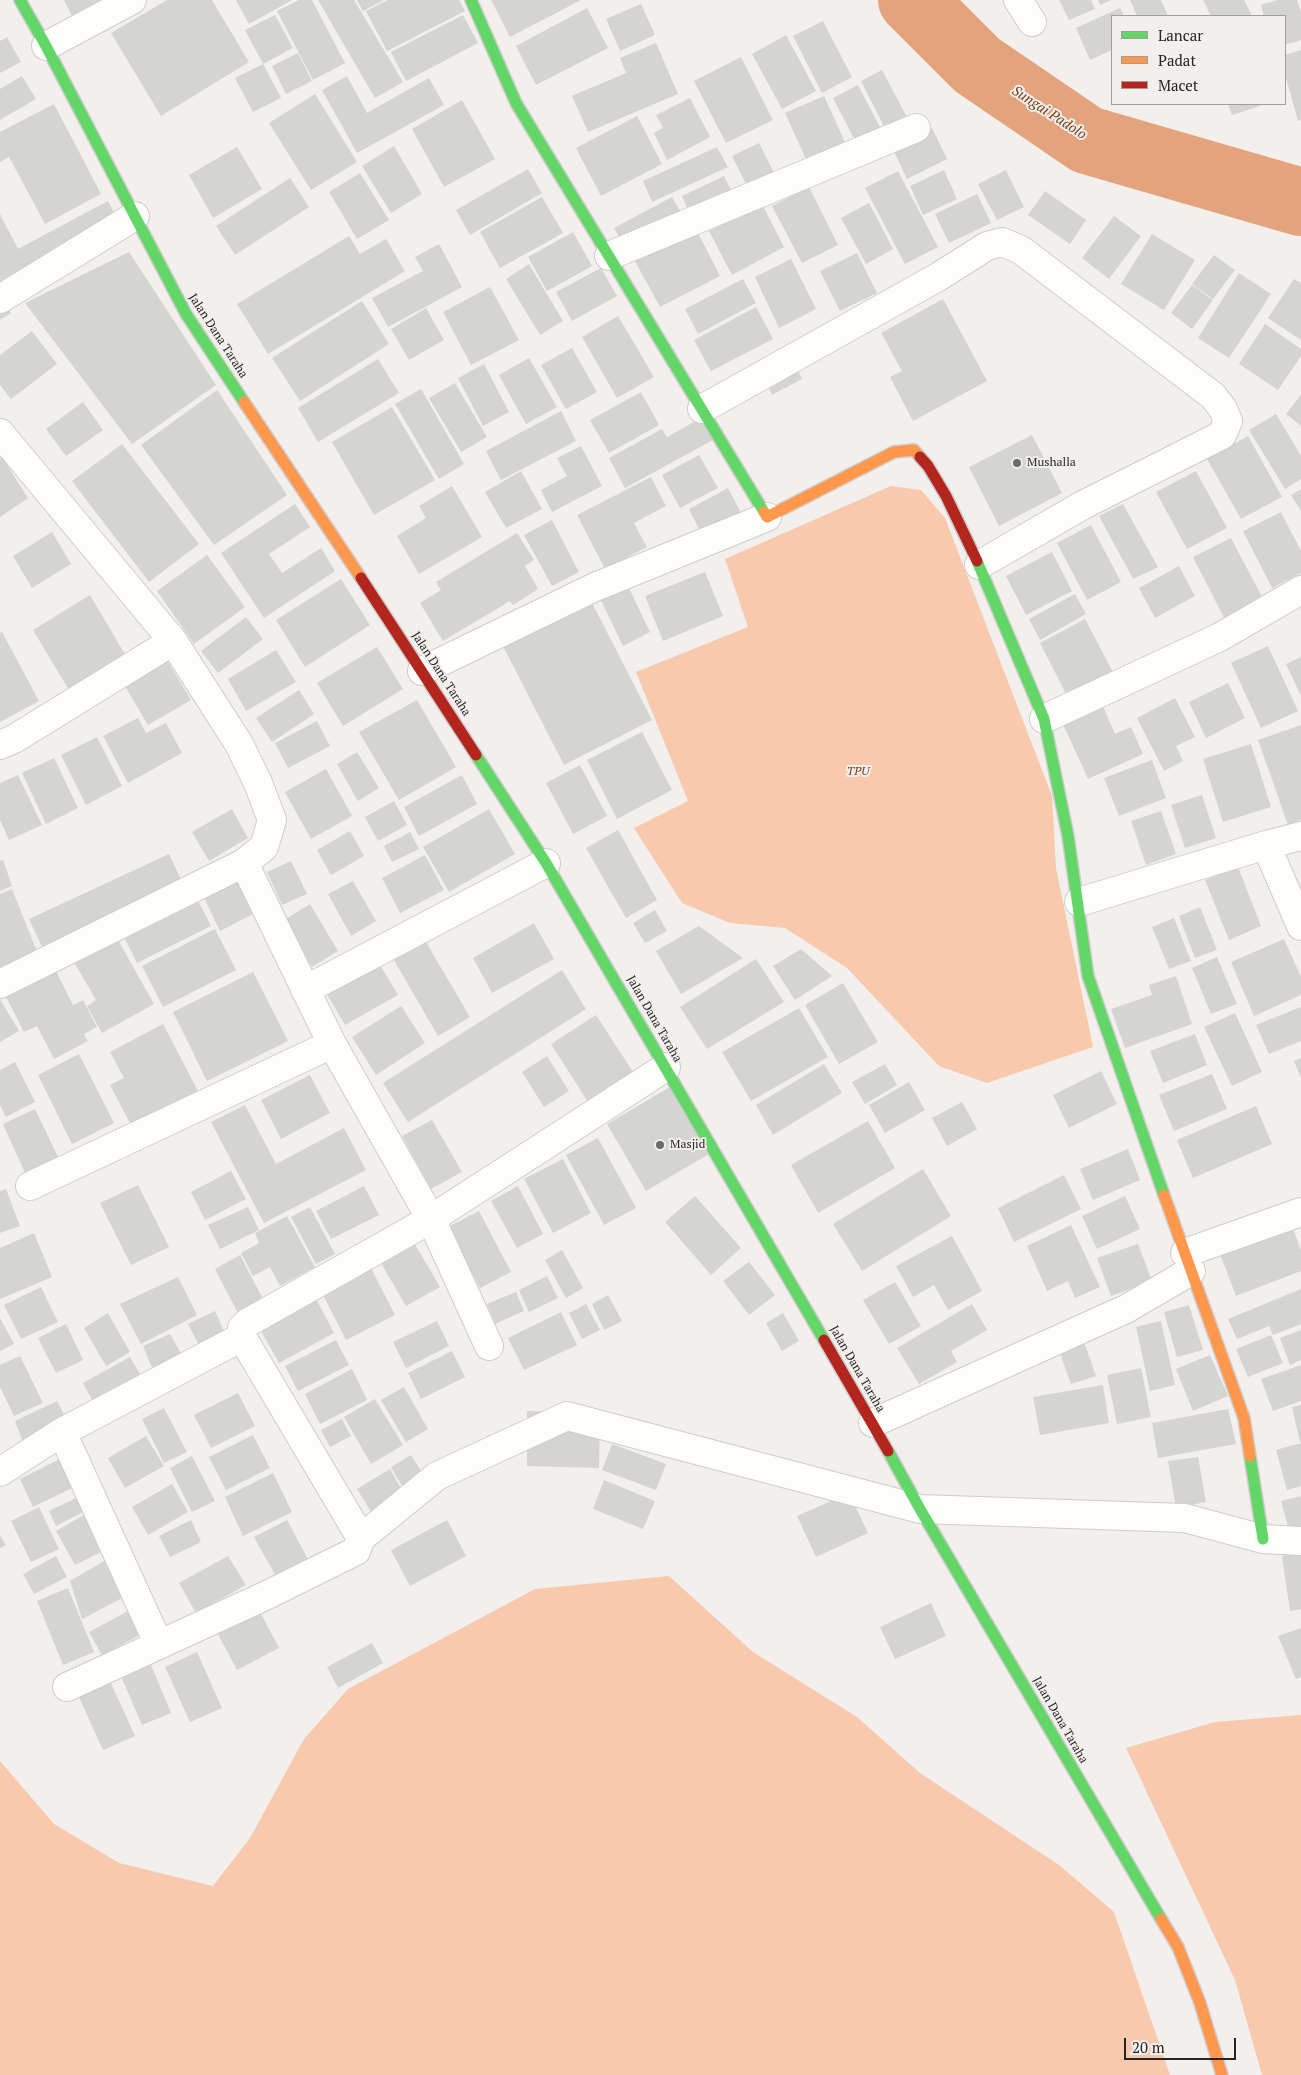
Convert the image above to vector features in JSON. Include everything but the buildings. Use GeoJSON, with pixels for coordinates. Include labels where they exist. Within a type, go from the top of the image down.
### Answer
{"type":"FeatureCollection","features":[{"type":"Feature","properties":{"kind":"street","name":"Jalan Dana Taraha"},"geometry":{"type":"LineString","coordinates":[[20,0],[186,314],[422,670],[546,863],[873,1423],[920,1509],[1178,1947],[1200,2003],[1222,2075]]}},
{"type":"Feature","properties":{"kind":"street"},"geometry":{"type":"LineString","coordinates":[[46,46],[132,0]]}},
{"type":"Feature","properties":{"kind":"street"},"geometry":{"type":"LineString","coordinates":[[472,0],[516,103],[767,517]]}},
{"type":"Feature","properties":{"kind":"street"},"geometry":{"type":"LineString","coordinates":[[609,256],[916,128]]}},
{"type":"Feature","properties":{"kind":"street"},"geometry":{"type":"LineString","coordinates":[[0,299],[135,216]]}},
{"type":"Feature","properties":{"kind":"street"},"geometry":{"type":"LineString","coordinates":[[702,409],[938,277],[987,246],[1002,242],[1021,250],[1213,396],[1223,409],[1228,421],[1222,435],[1083,505],[979,565]]}},
{"type":"Feature","properties":{"kind":"street"},"geometry":{"type":"LineString","coordinates":[[0,434],[173,640],[239,744],[258,782],[272,820],[264,848],[244,863],[0,984]]}},
{"type":"Feature","properties":{"kind":"street"},"geometry":{"type":"LineString","coordinates":[[422,670],[595,587],[767,517],[894,452],[914,450],[928,466],[946,496],[979,565],[1044,719],[1068,836],[1079,902],[1088,976],[1146,1146],[1244,1418],[1263,1539]]}},
{"type":"Feature","properties":{"kind":"street"},"geometry":{"type":"LineString","coordinates":[[1044,719],[1220,638],[1301,590]]}},
{"type":"Feature","properties":{"kind":"street"},"geometry":{"type":"LineString","coordinates":[[0,745],[14,739],[173,640]]}},
{"type":"Feature","properties":{"kind":"street"},"geometry":{"type":"LineString","coordinates":[[1079,902],[1266,844],[1301,836]]}},
{"type":"Feature","properties":{"kind":"street"},"geometry":{"type":"LineString","coordinates":[[1266,844],[1301,926]]}},
{"type":"Feature","properties":{"kind":"street"},"geometry":{"type":"LineString","coordinates":[[244,863],[332,1044],[431,1219],[489,1346]]}},
{"type":"Feature","properties":{"kind":"street"},"geometry":{"type":"LineString","coordinates":[[305,990],[546,863]]}},
{"type":"Feature","properties":{"kind":"street"},"geometry":{"type":"LineString","coordinates":[[30,1186],[332,1044]]}},
{"type":"Feature","properties":{"kind":"street"},"geometry":{"type":"LineString","coordinates":[[361,1538],[242,1338],[242,1328],[247,1323],[431,1219],[666,1067]]}},
{"type":"Feature","properties":{"kind":"street"},"geometry":{"type":"LineString","coordinates":[[873,1423],[1126,1309],[1188,1262],[1301,1212]]}},
{"type":"Feature","properties":{"kind":"street"},"geometry":{"type":"LineString","coordinates":[[0,1472],[62,1432],[242,1338]]}},
{"type":"Feature","properties":{"kind":"street"},"geometry":{"type":"LineString","coordinates":[[67,1687],[265,1596],[356,1551],[361,1538],[437,1476],[567,1416],[920,1509],[1185,1518],[1263,1539],[1301,1541]]}},
{"type":"Feature","properties":{"kind":"street"},"geometry":{"type":"LineString","coordinates":[[62,1432],[159,1645]]}},
{"type":"Feature","properties":{"kind":"green space","name":"TPU"},"geometry":{"type":"Polygon","coordinates":[[[891,486],[921,490],[945,518],[1052,796],[1056,868],[1093,1047],[987,1083],[939,1066],[847,968],[785,928],[730,923],[682,903],[634,828],[688,801],[636,672],[748,627],[725,559],[891,486]]]}},
{"type":"Feature","properties":{"kind":"green space"},"geometry":{"type":"Polygon","coordinates":[[[669,1576],[753,1652],[857,1717],[920,1773],[1059,1865],[1114,1912],[1170,2075],[0,2075],[0,1761],[54,1824],[119,1863],[213,1886],[250,1838],[304,1739],[348,1689],[535,1589],[669,1576]]]}},
{"type":"Feature","properties":{"kind":"green space"},"geometry":{"type":"Polygon","coordinates":[[[1301,1715],[1301,2075],[1262,2075],[1235,1980],[1126,1748],[1215,1722],[1301,1715]]]}},
{"type":"Feature","properties":{"kind":"waterway","name":"Sungai Padolo"},"geometry":{"type":"LineString","coordinates":[[912,0],[977,65],[1087,140],[1301,202]]}},
{"type":"Feature","properties":{"kind":"traffic: fast"},"geometry":{"type":"LineString","coordinates":[[20,0],[186,314],[244,402]]}},
{"type":"Feature","properties":{"kind":"traffic: fast"},"geometry":{"type":"LineString","coordinates":[[471,0],[516,103],[764,512]]}},
{"type":"Feature","properties":{"kind":"traffic: fast"},"geometry":{"type":"LineString","coordinates":[[977,561],[1044,719],[1068,836],[1088,976],[1164,1195]]}},
{"type":"Feature","properties":{"kind":"traffic: fast"},"geometry":{"type":"LineString","coordinates":[[476,755],[546,863],[824,1340]]}},
{"type":"Feature","properties":{"kind":"traffic: fast"},"geometry":{"type":"LineString","coordinates":[[888,1451],[920,1509],[1161,1919]]}},
{"type":"Feature","properties":{"kind":"traffic: fast"},"geometry":{"type":"LineString","coordinates":[[1250,1456],[1263,1539]]}},
{"type":"Feature","properties":{"kind":"traffic: slow"},"geometry":{"type":"LineString","coordinates":[[244,402],[361,578]]}},
{"type":"Feature","properties":{"kind":"traffic: slow"},"geometry":{"type":"LineString","coordinates":[[764,512],[767,517],[894,452],[914,450],[920,457]]}},
{"type":"Feature","properties":{"kind":"traffic: slow"},"geometry":{"type":"LineString","coordinates":[[1164,1195],[1244,1418],[1250,1456]]}},
{"type":"Feature","properties":{"kind":"traffic: slow"},"geometry":{"type":"LineString","coordinates":[[1161,1919],[1178,1947],[1200,2003],[1222,2075]]}},
{"type":"Feature","properties":{"kind":"traffic: jam"},"geometry":{"type":"LineString","coordinates":[[920,457],[928,466],[946,496],[977,561]]}},
{"type":"Feature","properties":{"kind":"traffic: jam"},"geometry":{"type":"LineString","coordinates":[[361,578],[476,755]]}},
{"type":"Feature","properties":{"kind":"traffic: jam"},"geometry":{"type":"LineString","coordinates":[[824,1340],[888,1451]]}},
{"type":"Feature","properties":{"kind":"place","name":"Mushalla"},"geometry":{"type":"Point","coordinates":[1017,463]}},
{"type":"Feature","properties":{"kind":"place","name":"Masjid"},"geometry":{"type":"Point","coordinates":[660,1145]}}]}
